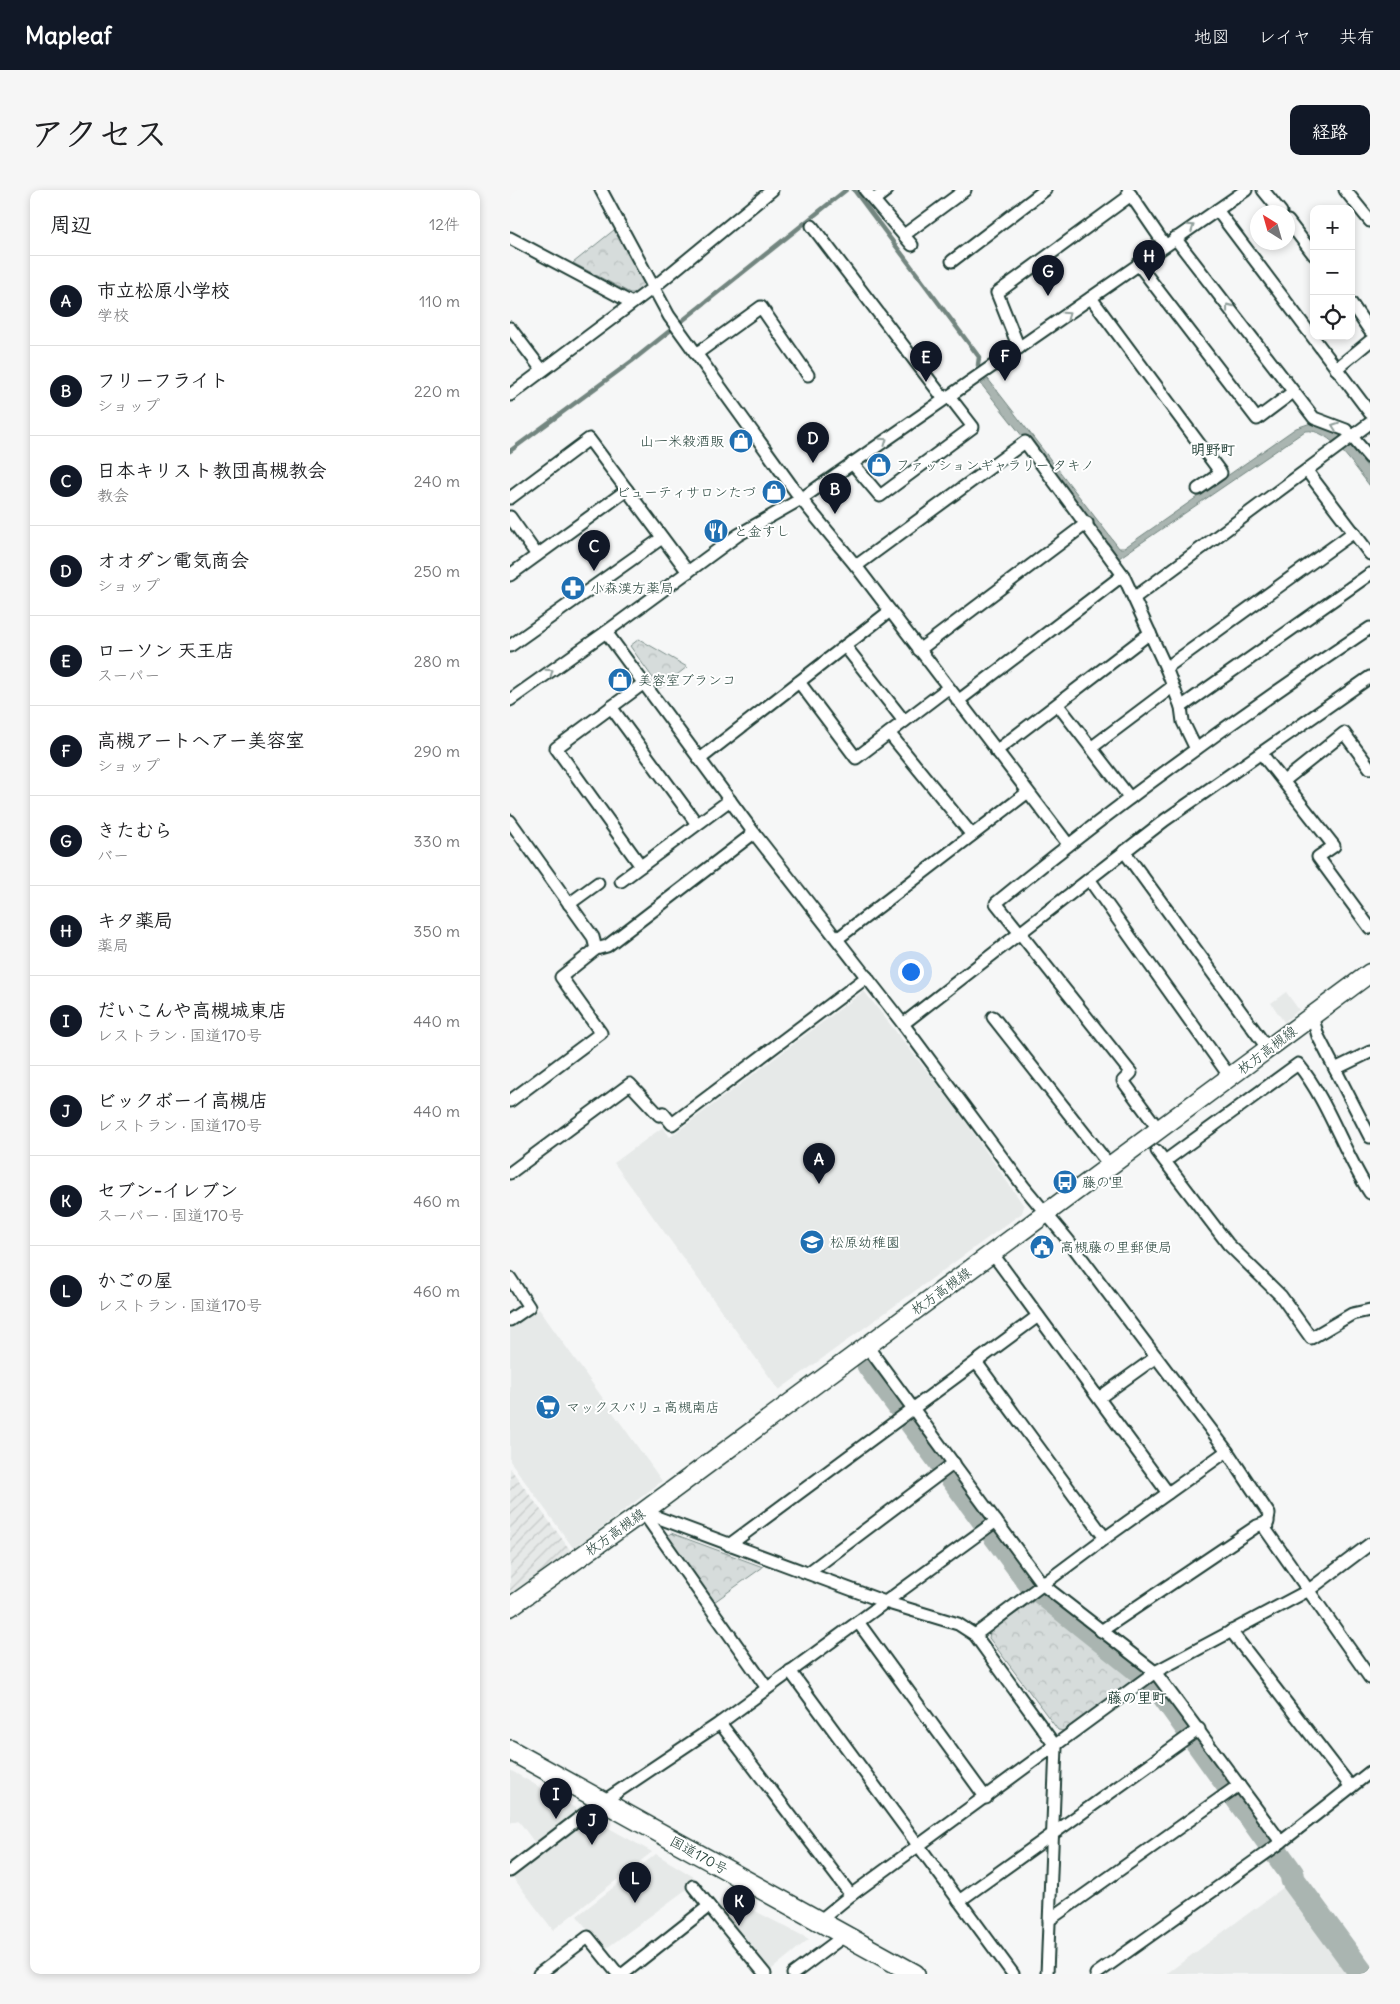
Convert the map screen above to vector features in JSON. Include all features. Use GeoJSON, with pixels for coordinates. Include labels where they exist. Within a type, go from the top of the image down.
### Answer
{"type":"FeatureCollection","features":[{"type":"Feature","properties":{"kind":"highway","name":"国道170号"},"geometry":{"type":"LineString","coordinates":[[510,1750],[915,1974]]}},
{"type":"Feature","properties":{"kind":"main road","name":"枚方高槻線"},"geometry":{"type":"LineString","coordinates":[[510,1607],[643,1512],[1370,973]]}},
{"type":"Feature","properties":{"kind":"street"},"geometry":{"type":"LineString","coordinates":[[601,190],[669,316],[696,354],[801,499],[856,566],[1068,844]]}},
{"type":"Feature","properties":{"kind":"street"},"geometry":{"type":"LineString","coordinates":[[510,395],[654,287],[772,190]]}},
{"type":"Feature","properties":{"kind":"street"},"geometry":{"type":"LineString","coordinates":[[865,190],[912,245]]}},
{"type":"Feature","properties":{"kind":"street"},"geometry":{"type":"LineString","coordinates":[[874,200],[887,190]]}},
{"type":"Feature","properties":{"kind":"street"},"geometry":{"type":"LineString","coordinates":[[904,235],[965,190]]}},
{"type":"Feature","properties":{"kind":"street"},"geometry":{"type":"LineString","coordinates":[[952,261],[1046,190]]}},
{"type":"Feature","properties":{"kind":"street"},"geometry":{"type":"LineString","coordinates":[[510,700],[738,535],[801,499],[1246,190]]}},
{"type":"Feature","properties":{"kind":"street"},"geometry":{"type":"LineString","coordinates":[[1264,190],[1276,205]]}},
{"type":"Feature","properties":{"kind":"street"},"geometry":{"type":"LineString","coordinates":[[1345,190],[1370,221]]}},
{"type":"Feature","properties":{"kind":"street"},"geometry":{"type":"LineString","coordinates":[[1019,348],[997,292],[1129,193],[1314,418],[1346,430],[1350,439],[1370,458]]}},
{"type":"Feature","properties":{"kind":"street"},"geometry":{"type":"LineString","coordinates":[[1217,210],[1370,413]]}},
{"type":"Feature","properties":{"kind":"street"},"geometry":{"type":"LineString","coordinates":[[812,226],[947,397],[973,427],[880,496],[852,463]]}},
{"type":"Feature","properties":{"kind":"street"},"geometry":{"type":"LineString","coordinates":[[1295,230],[1310,250]]}},
{"type":"Feature","properties":{"kind":"street"},"geometry":{"type":"LineString","coordinates":[[510,238],[632,303]]}},
{"type":"Feature","properties":{"kind":"street"},"geometry":{"type":"LineString","coordinates":[[1138,264],[1257,419],[1294,392]]}},
{"type":"Feature","properties":{"kind":"street"},"geometry":{"type":"LineString","coordinates":[[1091,298],[1221,472],[1198,489]]}},
{"type":"Feature","properties":{"kind":"street"},"geometry":{"type":"LineString","coordinates":[[696,354],[761,307],[808,375]]}},
{"type":"Feature","properties":{"kind":"street"},"geometry":{"type":"LineString","coordinates":[[1355,309],[1370,331]]}},
{"type":"Feature","properties":{"kind":"street"},"geometry":{"type":"LineString","coordinates":[[510,328],[542,370]]}},
{"type":"Feature","properties":{"kind":"street"},"geometry":{"type":"LineString","coordinates":[[1336,369],[1370,341]]}},
{"type":"Feature","properties":{"kind":"street"},"geometry":{"type":"LineString","coordinates":[[1134,598],[1370,423]]}},
{"type":"Feature","properties":{"kind":"street"},"geometry":{"type":"LineString","coordinates":[[510,498],[589,439],[688,572]]}},
{"type":"Feature","properties":{"kind":"street"},"geometry":{"type":"LineString","coordinates":[[856,566],[1025,442],[1088,523],[1123,575],[1166,668],[1181,707],[1183,722],[1196,749]]}},
{"type":"Feature","properties":{"kind":"street"},"geometry":{"type":"LineString","coordinates":[[1307,471],[1370,554]]}},
{"type":"Feature","properties":{"kind":"street"},"geometry":{"type":"LineString","coordinates":[[510,575],[627,490]]}},
{"type":"Feature","properties":{"kind":"street"},"geometry":{"type":"LineString","coordinates":[[510,517],[537,555]]}},
{"type":"Feature","properties":{"kind":"street"},"geometry":{"type":"LineString","coordinates":[[919,650],[1088,523]]}},
{"type":"Feature","properties":{"kind":"street"},"geometry":{"type":"LineString","coordinates":[[1166,668],[1354,532]]}},
{"type":"Feature","properties":{"kind":"street"},"geometry":{"type":"LineString","coordinates":[[510,646],[662,538]]}},
{"type":"Feature","properties":{"kind":"street"},"geometry":{"type":"LineString","coordinates":[[1181,707],[1370,574]]}},
{"type":"Feature","properties":{"kind":"street"},"geometry":{"type":"LineString","coordinates":[[958,701],[1123,575]]}},
{"type":"Feature","properties":{"kind":"street"},"geometry":{"type":"LineString","coordinates":[[700,759],[890,611]]}},
{"type":"Feature","properties":{"kind":"street"},"geometry":{"type":"LineString","coordinates":[[1160,1130],[1124,1081],[1131,1073],[996,903],[1068,844],[1247,710],[1370,628]]}},
{"type":"Feature","properties":{"kind":"street"},"geometry":{"type":"LineString","coordinates":[[606,632],[754,833],[903,1024],[1227,1451],[1269,1514],[1266,1530],[1370,1678]]}},
{"type":"Feature","properties":{"kind":"street"},"geometry":{"type":"LineString","coordinates":[[996,751],[1150,633]]}},
{"type":"Feature","properties":{"kind":"street"},"geometry":{"type":"LineString","coordinates":[[845,646],[904,721]]}},
{"type":"Feature","properties":{"kind":"street"},"geometry":{"type":"LineString","coordinates":[[903,1024],[1124,851],[1370,677]]}},
{"type":"Feature","properties":{"kind":"street"},"geometry":{"type":"LineString","coordinates":[[799,682],[856,758],[948,688]]}},
{"type":"Feature","properties":{"kind":"street"},"geometry":{"type":"LineString","coordinates":[[641,866],[556,748],[644,683]]}},
{"type":"Feature","properties":{"kind":"street"},"geometry":{"type":"LineString","coordinates":[[1091,748],[1172,687]]}},
{"type":"Feature","properties":{"kind":"street"},"geometry":{"type":"LineString","coordinates":[[1058,705],[1130,798]]}},
{"type":"Feature","properties":{"kind":"street"},"geometry":{"type":"LineString","coordinates":[[611,707],[697,824]]}},
{"type":"Feature","properties":{"kind":"street"},"geometry":{"type":"LineString","coordinates":[[889,733],[972,835]]}},
{"type":"Feature","properties":{"kind":"street"},"geometry":{"type":"LineString","coordinates":[[1284,781],[1344,733],[1370,768]]}},
{"type":"Feature","properties":{"kind":"street"},"geometry":{"type":"LineString","coordinates":[[1262,753],[1334,846],[1318,857],[1370,928]]}},
{"type":"Feature","properties":{"kind":"street"},"geometry":{"type":"LineString","coordinates":[[837,939],[1028,792]]}},
{"type":"Feature","properties":{"kind":"street"},"geometry":{"type":"LineString","coordinates":[[621,881],[730,800]]}},
{"type":"Feature","properties":{"kind":"street"},"geometry":{"type":"LineString","coordinates":[[510,821],[593,937],[596,950]]}},
{"type":"Feature","properties":{"kind":"street"},"geometry":{"type":"LineString","coordinates":[[510,1101],[601,1033],[561,977],[596,950],[607,946],[754,833]]}},
{"type":"Feature","properties":{"kind":"street"},"geometry":{"type":"LineString","coordinates":[[1124,851],[1268,1049]]}},
{"type":"Feature","properties":{"kind":"street"},"geometry":{"type":"LineString","coordinates":[[1089,879],[1230,1077]]}},
{"type":"Feature","properties":{"kind":"street"},"geometry":{"type":"LineString","coordinates":[[569,904],[598,883]]}},
{"type":"Feature","properties":{"kind":"street"},"geometry":{"type":"LineString","coordinates":[[510,1173],[630,1084],[659,1115],[662,1113],[672,1124],[867,977]]}},
{"type":"Feature","properties":{"kind":"street"},"geometry":{"type":"LineString","coordinates":[[993,1016],[1110,1166]]}},
{"type":"Feature","properties":{"kind":"street"},"geometry":{"type":"LineString","coordinates":[[1312,1016],[1318,1036],[1370,1137]]}},
{"type":"Feature","properties":{"kind":"street"},"geometry":{"type":"LineString","coordinates":[[1335,1069],[1370,1052]]}},
{"type":"Feature","properties":{"kind":"street"},"geometry":{"type":"LineString","coordinates":[[1165,1161],[1298,1064],[1313,1083],[1354,1168],[1370,1193]]}},
{"type":"Feature","properties":{"kind":"street"},"geometry":{"type":"LineString","coordinates":[[1157,1151],[1228,1244],[1281,1296],[1311,1338],[1352,1314],[1370,1310]]}},
{"type":"Feature","properties":{"kind":"street"},"geometry":{"type":"LineString","coordinates":[[992,1253],[1168,1493]]}},
{"type":"Feature","properties":{"kind":"street"},"geometry":{"type":"LineString","coordinates":[[510,1278],[529,1307],[510,1320]]}},
{"type":"Feature","properties":{"kind":"street"},"geometry":{"type":"LineString","coordinates":[[729,1545],[1038,1316]]}},
{"type":"Feature","properties":{"kind":"street"},"geometry":{"type":"LineString","coordinates":[[867,1346],[908,1413],[1038,1589],[1101,1631],[1151,1675],[1275,1846]]}},
{"type":"Feature","properties":{"kind":"street"},"geometry":{"type":"LineString","coordinates":[[1099,1398],[1156,1357]]}},
{"type":"Feature","properties":{"kind":"street"},"geometry":{"type":"LineString","coordinates":[[976,1362],[1105,1538]]}},
{"type":"Feature","properties":{"kind":"street"},"geometry":{"type":"LineString","coordinates":[[975,1635],[1105,1538],[1227,1451]]}},
{"type":"Feature","properties":{"kind":"street"},"geometry":{"type":"LineString","coordinates":[[808,1573],[948,1467]]}},
{"type":"Feature","properties":{"kind":"street"},"geometry":{"type":"LineString","coordinates":[[643,1512],[886,1602],[958,1624],[975,1635],[1056,1747],[1047,1974]]}},
{"type":"Feature","properties":{"kind":"street"},"geometry":{"type":"LineString","coordinates":[[643,1512],[767,1688]]}},
{"type":"Feature","properties":{"kind":"street"},"geometry":{"type":"LineString","coordinates":[[1101,1631],[1257,1526],[1268,1522]]}},
{"type":"Feature","properties":{"kind":"street"},"geometry":{"type":"LineString","coordinates":[[510,1871],[604,1802],[720,1723],[991,1525]]}},
{"type":"Feature","properties":{"kind":"street"},"geometry":{"type":"LineString","coordinates":[[818,1922],[1151,1675],[1309,1590],[1370,1544]]}},
{"type":"Feature","properties":{"kind":"street"},"geometry":{"type":"LineString","coordinates":[[858,1622],[986,1798]]}},
{"type":"Feature","properties":{"kind":"street"},"geometry":{"type":"LineString","coordinates":[[1231,1631],[1351,1787]]}},
{"type":"Feature","properties":{"kind":"street"},"geometry":{"type":"LineString","coordinates":[[790,1671],[1013,1974]]}},
{"type":"Feature","properties":{"kind":"street"},"geometry":{"type":"LineString","coordinates":[[720,1723],[851,1896]]}},
{"type":"Feature","properties":{"kind":"street"},"geometry":{"type":"LineString","coordinates":[[959,1901],[1194,1733]]}},
{"type":"Feature","properties":{"kind":"street"},"geometry":{"type":"LineString","coordinates":[[1096,1974],[1275,1846],[1370,1772]]}},
{"type":"Feature","properties":{"kind":"street"},"geometry":{"type":"LineString","coordinates":[[1049,1920],[1234,1789]]}},
{"type":"Feature","properties":{"kind":"street"},"geometry":{"type":"LineString","coordinates":[[693,1886],[765,1974]]}},
{"type":"Feature","properties":{"kind":"street"},"geometry":{"type":"LineString","coordinates":[[623,1974],[709,1906]]}},
{"type":"Feature","properties":{"kind":"street"},"geometry":{"type":"LineString","coordinates":[[793,1974],[844,1936]]}},
{"type":"Feature","properties":{"kind":"street"},"geometry":{"type":"LineString","coordinates":[[539,1974],[588,1937],[618,1974]]}},
{"type":"Feature","properties":{"kind":"shaded area"},"geometry":{"type":"Polygon","coordinates":[[[988,379],[1119,548],[1124,548],[1296,428],[1311,423],[1328,428],[1343,437],[1370,470],[1370,486],[1333,442],[1314,432],[1305,431],[1119,558],[981,384],[988,379]]]}},
{"type":"Feature","properties":{"kind":"shaded area"},"geometry":{"type":"Polygon","coordinates":[[[864,991],[956,1108],[1024,1206],[1022,1213],[779,1390],[614,1163],[663,1127],[670,1137],[864,991]]]}},
{"type":"Feature","properties":{"kind":"shaded area"},"geometry":{"type":"Polygon","coordinates":[[[1286,992],[1299,1010],[1284,1022],[1271,1003],[1286,992]]]}},
{"type":"Feature","properties":{"kind":"shaded area"},"geometry":{"type":"Polygon","coordinates":[[[539,1309],[662,1481],[574,1549],[510,1461],[510,1329],[539,1309]]]}},
{"type":"Feature","properties":{"kind":"shaded area"},"geometry":{"type":"Polygon","coordinates":[[[510,1468],[571,1551],[510,1597],[510,1468]]]}},
{"type":"Feature","properties":{"kind":"shaded area"},"geometry":{"type":"Polygon","coordinates":[[[510,1770],[582,1812],[537,1846],[518,1820],[510,1823],[510,1770]]]}},
{"type":"Feature","properties":{"kind":"shaded area"},"geometry":{"type":"Polygon","coordinates":[[[589,1817],[652,1852],[553,1930],[512,1876],[589,1817]]]}},
{"type":"Feature","properties":{"kind":"shaded area"},"geometry":{"type":"Polygon","coordinates":[[[656,1854],[699,1880],[604,1950],[577,1916],[656,1854]]]}},
{"type":"Feature","properties":{"kind":"shaded area"},"geometry":{"type":"Polygon","coordinates":[[[1291,1882],[1357,1974],[1166,1974],[1291,1882]]]}},
{"type":"Feature","properties":{"kind":"shaded area"},"geometry":{"type":"Polygon","coordinates":[[[724,1895],[809,1939],[766,1974],[715,1908],[724,1895]]]}},
{"type":"Feature","properties":{"kind":"green space"},"geometry":{"type":"Polygon","coordinates":[[[614,230],[644,282],[643,288],[636,293],[630,293],[573,263],[614,230]]]}},
{"type":"Feature","properties":{"kind":"green space"},"geometry":{"type":"Polygon","coordinates":[[[639,639],[687,667],[660,688],[630,646],[639,639]]]}},
{"type":"Feature","properties":{"kind":"green space"},"geometry":{"type":"Polygon","coordinates":[[[671,1533],[763,1567],[714,1602],[666,1537],[671,1533]]]}},
{"type":"Feature","properties":{"kind":"green space"},"geometry":{"type":"Polygon","coordinates":[[[1036,1599],[1140,1676],[1064,1731],[1058,1730],[989,1638],[990,1632],[1036,1599]]]}},
{"type":"Feature","properties":{"kind":"waterway"},"geometry":{"type":"LineString","coordinates":[[510,451],[632,361],[846,190]]}},
{"type":"Feature","properties":{"kind":"waterway"},"geometry":{"type":"LineString","coordinates":[[854,190],[979,357],[978,365]]}},
{"type":"Feature","properties":{"kind":"waterway"},"geometry":{"type":"LineString","coordinates":[[869,1365],[1031,1584],[1155,1683],[1292,1874],[1293,1880],[1362,1974]]}},
{"type":"Feature","properties":{"kind":"place","name":"キタ薬局"},"geometry":{"type":"Point","coordinates":[1149,281]}},
{"type":"Feature","properties":{"kind":"place","name":"きたむら"},"geometry":{"type":"Point","coordinates":[1048,296]}},
{"type":"Feature","properties":{"kind":"place","name":"高槻アートヘアー美容室"},"geometry":{"type":"Point","coordinates":[1005,381]}},
{"type":"Feature","properties":{"kind":"place","name":"ローソン 天王店"},"geometry":{"type":"Point","coordinates":[926,382]}},
{"type":"Feature","properties":{"kind":"place","name":"山一米穀酒販"},"geometry":{"type":"Point","coordinates":[741,441]}},
{"type":"Feature","properties":{"kind":"place","name":"オオダン電気商会"},"geometry":{"type":"Point","coordinates":[813,463]}},
{"type":"Feature","properties":{"kind":"place","name":"ファッションギャラリー タキノ"},"geometry":{"type":"Point","coordinates":[879,465]}},
{"type":"Feature","properties":{"kind":"place","name":"ビューティサロンたづ"},"geometry":{"type":"Point","coordinates":[774,492]}},
{"type":"Feature","properties":{"kind":"place","name":"フリーフライト"},"geometry":{"type":"Point","coordinates":[835,514]}},
{"type":"Feature","properties":{"kind":"place","name":"と金すし"},"geometry":{"type":"Point","coordinates":[716,531]}},
{"type":"Feature","properties":{"kind":"place","name":"日本キリスト教団髙槻教会"},"geometry":{"type":"Point","coordinates":[594,571]}},
{"type":"Feature","properties":{"kind":"place","name":"小森漢方薬局"},"geometry":{"type":"Point","coordinates":[573,588]}},
{"type":"Feature","properties":{"kind":"place","name":"美容室ブランコ"},"geometry":{"type":"Point","coordinates":[620,680]}},
{"type":"Feature","properties":{"kind":"place","name":"藤の里"},"geometry":{"type":"Point","coordinates":[1065,1182]}},
{"type":"Feature","properties":{"kind":"place","name":"市立松原小学校"},"geometry":{"type":"Point","coordinates":[819,1184]}},
{"type":"Feature","properties":{"kind":"place","name":"松原幼稚園"},"geometry":{"type":"Point","coordinates":[812,1242]}},
{"type":"Feature","properties":{"kind":"place","name":"高槻藤の里郵便局"},"geometry":{"type":"Point","coordinates":[1042,1247]}},
{"type":"Feature","properties":{"kind":"place","name":"マックスバリュ高槻南店"},"geometry":{"type":"Point","coordinates":[548,1407]}},
{"type":"Feature","properties":{"kind":"place","name":"だいこんや高槻城東店"},"geometry":{"type":"Point","coordinates":[556,1819]}},
{"type":"Feature","properties":{"kind":"place","name":"ビックボーイ高槻店"},"geometry":{"type":"Point","coordinates":[592,1845]}},
{"type":"Feature","properties":{"kind":"place","name":"かごの屋"},"geometry":{"type":"Point","coordinates":[635,1903]}},
{"type":"Feature","properties":{"kind":"place","name":"セブン-イレブン"},"geometry":{"type":"Point","coordinates":[739,1926]}},
{"type":"Feature","properties":{"kind":"district","name":"明野町"},"geometry":{"type":"Point","coordinates":[1213,450]}},
{"type":"Feature","properties":{"kind":"district","name":"藤の里町"},"geometry":{"type":"Point","coordinates":[1137,1698]}}]}
